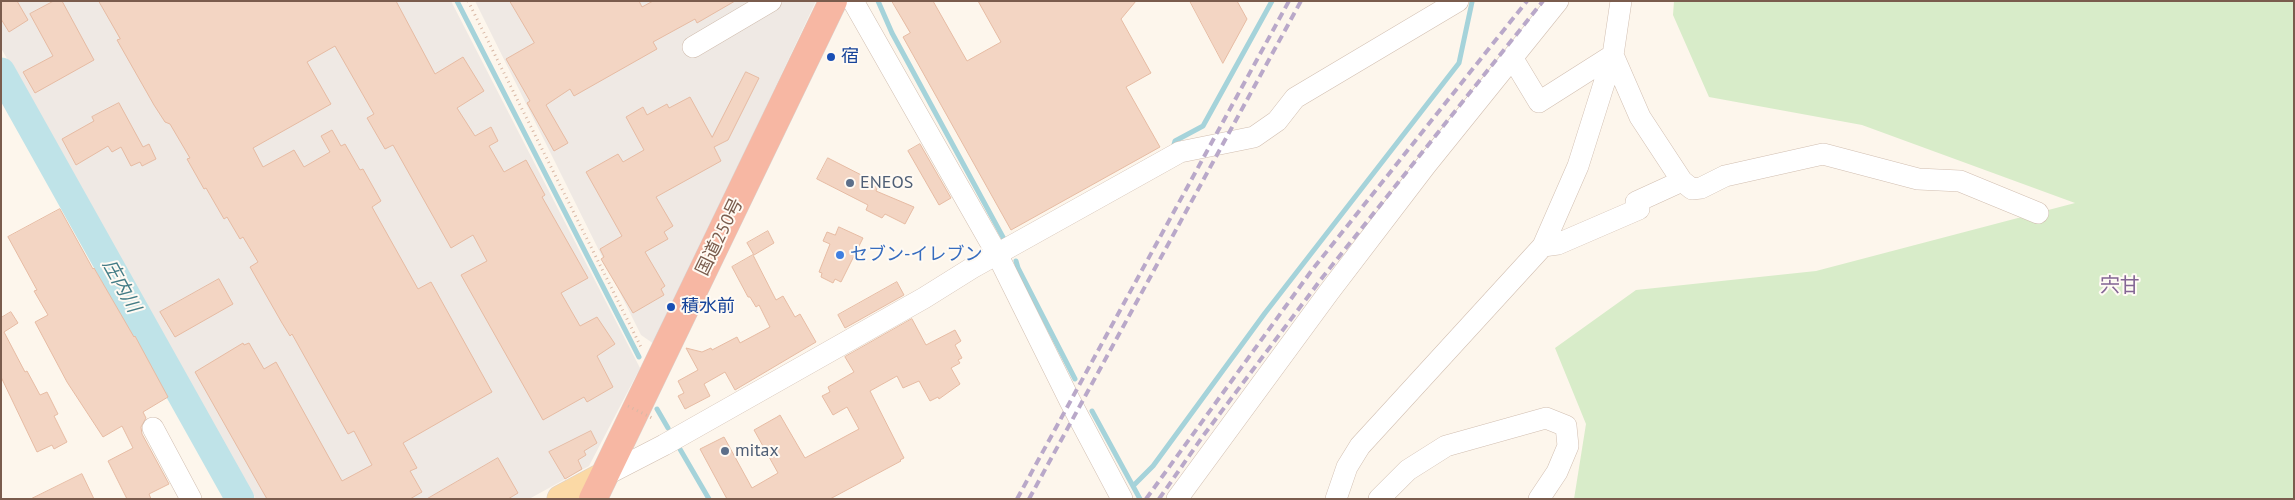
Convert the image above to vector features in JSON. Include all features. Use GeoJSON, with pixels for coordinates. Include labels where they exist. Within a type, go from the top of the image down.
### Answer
{"type":"FeatureCollection","features":[{"type":"Feature","properties":{"kind":"highway","name":"国道250号"},"geometry":{"type":"LineString","coordinates":[[597,488],[833,1]]}},
{"type":"Feature","properties":{"kind":"main road"},"geometry":{"type":"LineString","coordinates":[[561,499],[597,488]]}},
{"type":"Feature","properties":{"kind":"street"},"geometry":{"type":"LineString","coordinates":[[694,47],[772,1]]}},
{"type":"Feature","properties":{"kind":"street"},"geometry":{"type":"LineString","coordinates":[[854,1],[997,254],[1070,401],[1122,499]]}},
{"type":"Feature","properties":{"kind":"street"},"geometry":{"type":"LineString","coordinates":[[597,488],[664,445],[924,298],[997,254],[1180,152],[1254,137],[1276,121],[1295,98],[1458,1]]}},
{"type":"Feature","properties":{"kind":"street"},"geometry":{"type":"LineString","coordinates":[[1178,499],[1329,292],[1426,165],[1516,63],[1558,1]]}},
{"type":"Feature","properties":{"kind":"street"},"geometry":{"type":"LineString","coordinates":[[1336,499],[1347,467],[1360,446],[1543,246],[1578,166],[1613,55],[1620,1]]}},
{"type":"Feature","properties":{"kind":"street"},"geometry":{"type":"LineString","coordinates":[[1516,63],[1539,102],[1613,55]]}},
{"type":"Feature","properties":{"kind":"street"},"geometry":{"type":"LineString","coordinates":[[1613,55],[1640,117],[1682,181],[1692,189],[1701,188],[1725,176],[1823,154],[1918,179],[1960,181],[2038,213]]}},
{"type":"Feature","properties":{"kind":"street"},"geometry":{"type":"LineString","coordinates":[[1543,246],[1558,244],[1639,209],[1636,202],[1682,181]]}},
{"type":"Feature","properties":{"kind":"street"},"geometry":{"type":"LineString","coordinates":[[1379,499],[1408,470],[1446,446],[1546,418],[1566,426],[1568,446],[1557,472],[1539,499]]}},
{"type":"Feature","properties":{"kind":"street"},"geometry":{"type":"LineString","coordinates":[[153,428],[191,499]]}},
{"type":"Feature","properties":{"kind":"path"},"geometry":{"type":"LineString","coordinates":[[468,1],[640,347],[660,361]]}},
{"type":"Feature","properties":{"kind":"path"},"geometry":{"type":"LineString","coordinates":[[628,406],[654,419]]}},
{"type":"Feature","properties":{"kind":"shaded area"},"geometry":{"type":"Polygon","coordinates":[[[1,1],[451,1],[640,368],[589,466],[529,499],[256,499],[1,48],[1,1]]]}},
{"type":"Feature","properties":{"kind":"shaded area"},"geometry":{"type":"Polygon","coordinates":[[[475,1],[816,1],[654,344],[641,335],[475,1]]]}},
{"type":"Feature","properties":{"kind":"green space"},"geometry":{"type":"Polygon","coordinates":[[[1674,1],[2294,1],[2294,499],[1574,499],[1586,424],[1555,348],[1636,290],[1816,271],[2075,203],[1862,125],[1709,97],[1673,15],[1674,1]]]}},
{"type":"Feature","properties":{"kind":"building"},"geometry":{"type":"Polygon","coordinates":[[[1,1],[17,1],[28,20],[9,32],[1,19],[1,1]]]}},
{"type":"Feature","properties":{"kind":"building"},"geometry":{"type":"Polygon","coordinates":[[[54,1],[62,1],[94,60],[35,93],[23,72],[53,56],[30,14],[54,1]]]}},
{"type":"Feature","properties":{"kind":"building"},"geometry":{"type":"Polygon","coordinates":[[[99,1],[396,1],[435,74],[463,57],[484,91],[457,108],[475,136],[491,127],[498,141],[489,146],[504,172],[526,160],[545,195],[542,197],[588,278],[561,293],[580,326],[597,317],[615,344],[597,356],[613,387],[587,402],[584,397],[543,420],[461,275],[487,261],[473,235],[451,248],[393,145],[385,149],[367,118],[374,114],[335,46],[307,62],[331,104],[253,148],[263,167],[294,150],[304,167],[330,152],[321,136],[332,130],[341,146],[345,144],[360,170],[363,169],[381,201],[372,207],[418,289],[431,282],[492,392],[403,443],[417,468],[410,471],[422,492],[410,499],[267,499],[195,372],[243,343],[244,345],[249,343],[264,369],[276,362],[342,481],[372,465],[354,431],[348,434],[292,334],[290,336],[282,323],[250,267],[258,262],[243,237],[240,239],[227,217],[224,219],[206,188],[204,189],[187,159],[190,158],[170,124],[165,122],[154,105],[117,40],[120,39],[99,1]]]}},
{"type":"Feature","properties":{"kind":"building"},"geometry":{"type":"Polygon","coordinates":[[[510,1],[639,1],[642,7],[653,1],[735,1],[697,23],[695,19],[653,42],[657,49],[574,96],[570,89],[546,105],[568,143],[554,151],[527,103],[530,101],[506,59],[534,43],[510,1]]]}},
{"type":"Feature","properties":{"kind":"building"},"geometry":{"type":"Polygon","coordinates":[[[892,1],[933,1],[967,61],[1001,42],[978,1],[1136,1],[1121,19],[1151,73],[1126,87],[1160,147],[1011,230],[903,37],[910,33],[892,1]]]}},
{"type":"Feature","properties":{"kind":"building"},"geometry":{"type":"Polygon","coordinates":[[[1190,1],[1237,1],[1247,19],[1223,63],[1190,1]]]}},
{"type":"Feature","properties":{"kind":"building"},"geometry":{"type":"Polygon","coordinates":[[[746,72],[759,78],[728,140],[714,147],[721,161],[656,197],[673,226],[664,232],[668,239],[645,252],[665,286],[661,289],[664,295],[633,313],[601,259],[604,257],[600,249],[622,236],[586,172],[618,154],[623,162],[644,150],[626,117],[643,107],[647,115],[667,104],[669,108],[690,97],[712,137],[746,72]]]}},
{"type":"Feature","properties":{"kind":"building"},"geometry":{"type":"Polygon","coordinates":[[[119,103],[143,147],[149,144],[156,159],[142,166],[140,162],[131,166],[121,147],[112,152],[108,146],[76,165],[62,139],[94,121],[92,117],[119,103]]]}},
{"type":"Feature","properties":{"kind":"building"},"geometry":{"type":"Polygon","coordinates":[[[920,144],[951,198],[939,205],[908,151],[920,144]]]}},
{"type":"Feature","properties":{"kind":"building"},"geometry":{"type":"Polygon","coordinates":[[[828,158],[879,184],[876,191],[914,207],[905,224],[885,214],[882,218],[866,210],[868,205],[817,179],[828,158]]]}},
{"type":"Feature","properties":{"kind":"building"},"geometry":{"type":"Polygon","coordinates":[[[60,209],[93,269],[135,336],[168,397],[143,412],[146,418],[141,427],[142,434],[169,484],[149,494],[151,499],[127,499],[108,461],[133,448],[122,426],[103,437],[67,382],[35,322],[48,315],[34,291],[37,290],[8,237],[60,209]]]}},
{"type":"Feature","properties":{"kind":"building"},"geometry":{"type":"Polygon","coordinates":[[[839,227],[863,238],[841,282],[835,279],[833,283],[821,277],[822,273],[819,272],[830,244],[823,241],[827,232],[835,235],[839,227]]]}},
{"type":"Feature","properties":{"kind":"building"},"geometry":{"type":"Polygon","coordinates":[[[768,231],[774,243],[754,255],[747,243],[768,231]]]}},
{"type":"Feature","properties":{"kind":"building"},"geometry":{"type":"Polygon","coordinates":[[[753,255],[776,300],[783,296],[795,317],[800,314],[816,342],[735,390],[725,372],[704,384],[710,396],[685,409],[678,396],[684,393],[678,381],[698,370],[686,348],[702,352],[711,348],[712,350],[737,337],[740,343],[770,327],[759,305],[756,307],[750,297],[748,297],[732,267],[753,255]]]}},
{"type":"Feature","properties":{"kind":"building"},"geometry":{"type":"Polygon","coordinates":[[[219,279],[233,304],[175,337],[160,312],[219,279]]]}},
{"type":"Feature","properties":{"kind":"building"},"geometry":{"type":"Polygon","coordinates":[[[897,282],[904,295],[845,328],[838,315],[897,282]]]}},
{"type":"Feature","properties":{"kind":"building"},"geometry":{"type":"Polygon","coordinates":[[[11,312],[18,323],[4,332],[25,372],[27,371],[40,395],[47,392],[58,414],[54,416],[67,442],[54,449],[52,445],[37,452],[1,377],[1,318],[11,312]]]}},
{"type":"Feature","properties":{"kind":"building"},"geometry":{"type":"Polygon","coordinates":[[[912,319],[926,345],[955,330],[961,341],[955,345],[962,358],[958,360],[960,363],[951,368],[960,384],[939,399],[938,397],[930,401],[919,381],[903,388],[897,376],[870,391],[904,458],[901,461],[830,499],[727,499],[700,449],[724,437],[752,488],[778,473],[754,430],[780,415],[805,458],[859,429],[847,407],[833,415],[822,396],[830,392],[828,387],[854,372],[845,357],[912,319]]]}},
{"type":"Feature","properties":{"kind":"building"},"geometry":{"type":"Polygon","coordinates":[[[591,431],[597,443],[584,451],[586,455],[578,460],[582,469],[565,479],[549,452],[591,431]]]}},
{"type":"Feature","properties":{"kind":"building"},"geometry":{"type":"Polygon","coordinates":[[[498,458],[518,493],[508,499],[427,499],[498,458]]]}},
{"type":"Feature","properties":{"kind":"building"},"geometry":{"type":"Polygon","coordinates":[[[82,474],[94,499],[31,499],[82,474]]]}},
{"type":"Feature","properties":{"kind":"waterway"},"geometry":{"type":"LineString","coordinates":[[457,1],[639,357]]}},
{"type":"Feature","properties":{"kind":"waterway"},"geometry":{"type":"LineString","coordinates":[[878,1],[892,33],[1004,239]]}},
{"type":"Feature","properties":{"kind":"waterway"},"geometry":{"type":"LineString","coordinates":[[1173,148],[1175,141],[1203,126],[1272,1]]}},
{"type":"Feature","properties":{"kind":"waterway"},"geometry":{"type":"LineString","coordinates":[[1133,486],[1153,466],[1265,313],[1459,63],[1472,2]]}},
{"type":"Feature","properties":{"kind":"waterway","name":"庄内川"},"geometry":{"type":"LineString","coordinates":[[1,72],[240,499]]}},
{"type":"Feature","properties":{"kind":"waterway"},"geometry":{"type":"LineString","coordinates":[[1016,261],[1075,379]]}},
{"type":"Feature","properties":{"kind":"waterway"},"geometry":{"type":"LineString","coordinates":[[657,409],[668,428]]}},
{"type":"Feature","properties":{"kind":"waterway"},"geometry":{"type":"LineString","coordinates":[[1092,411],[1140,499]]}},
{"type":"Feature","properties":{"kind":"waterway"},"geometry":{"type":"LineString","coordinates":[[677,444],[709,499]]}},
{"type":"Feature","properties":{"kind":"railway"},"geometry":{"type":"LineString","coordinates":[[1017,499],[1289,1]]}},
{"type":"Feature","properties":{"kind":"railway"},"geometry":{"type":"LineString","coordinates":[[1029,499],[1301,1]]}},
{"type":"Feature","properties":{"kind":"railway"},"geometry":{"type":"LineString","coordinates":[[1146,499],[1312,270],[1527,1]]}},
{"type":"Feature","properties":{"kind":"railway"},"geometry":{"type":"LineString","coordinates":[[1159,499],[1203,436],[1322,278],[1543,1]]}},
{"type":"Feature","properties":{"kind":"place","name":"宿"},"geometry":{"type":"Point","coordinates":[831,57]}},
{"type":"Feature","properties":{"kind":"place","name":"ENEOS"},"geometry":{"type":"Point","coordinates":[850,183]}},
{"type":"Feature","properties":{"kind":"place","name":"セブン-イレブン"},"geometry":{"type":"Point","coordinates":[840,255]}},
{"type":"Feature","properties":{"kind":"place","name":"積水前"},"geometry":{"type":"Point","coordinates":[671,307]}},
{"type":"Feature","properties":{"kind":"place","name":"mitax"},"geometry":{"type":"Point","coordinates":[725,451]}},
{"type":"Feature","properties":{"kind":"district","name":"宍甘"},"geometry":{"type":"Point","coordinates":[2120,286]}}]}
